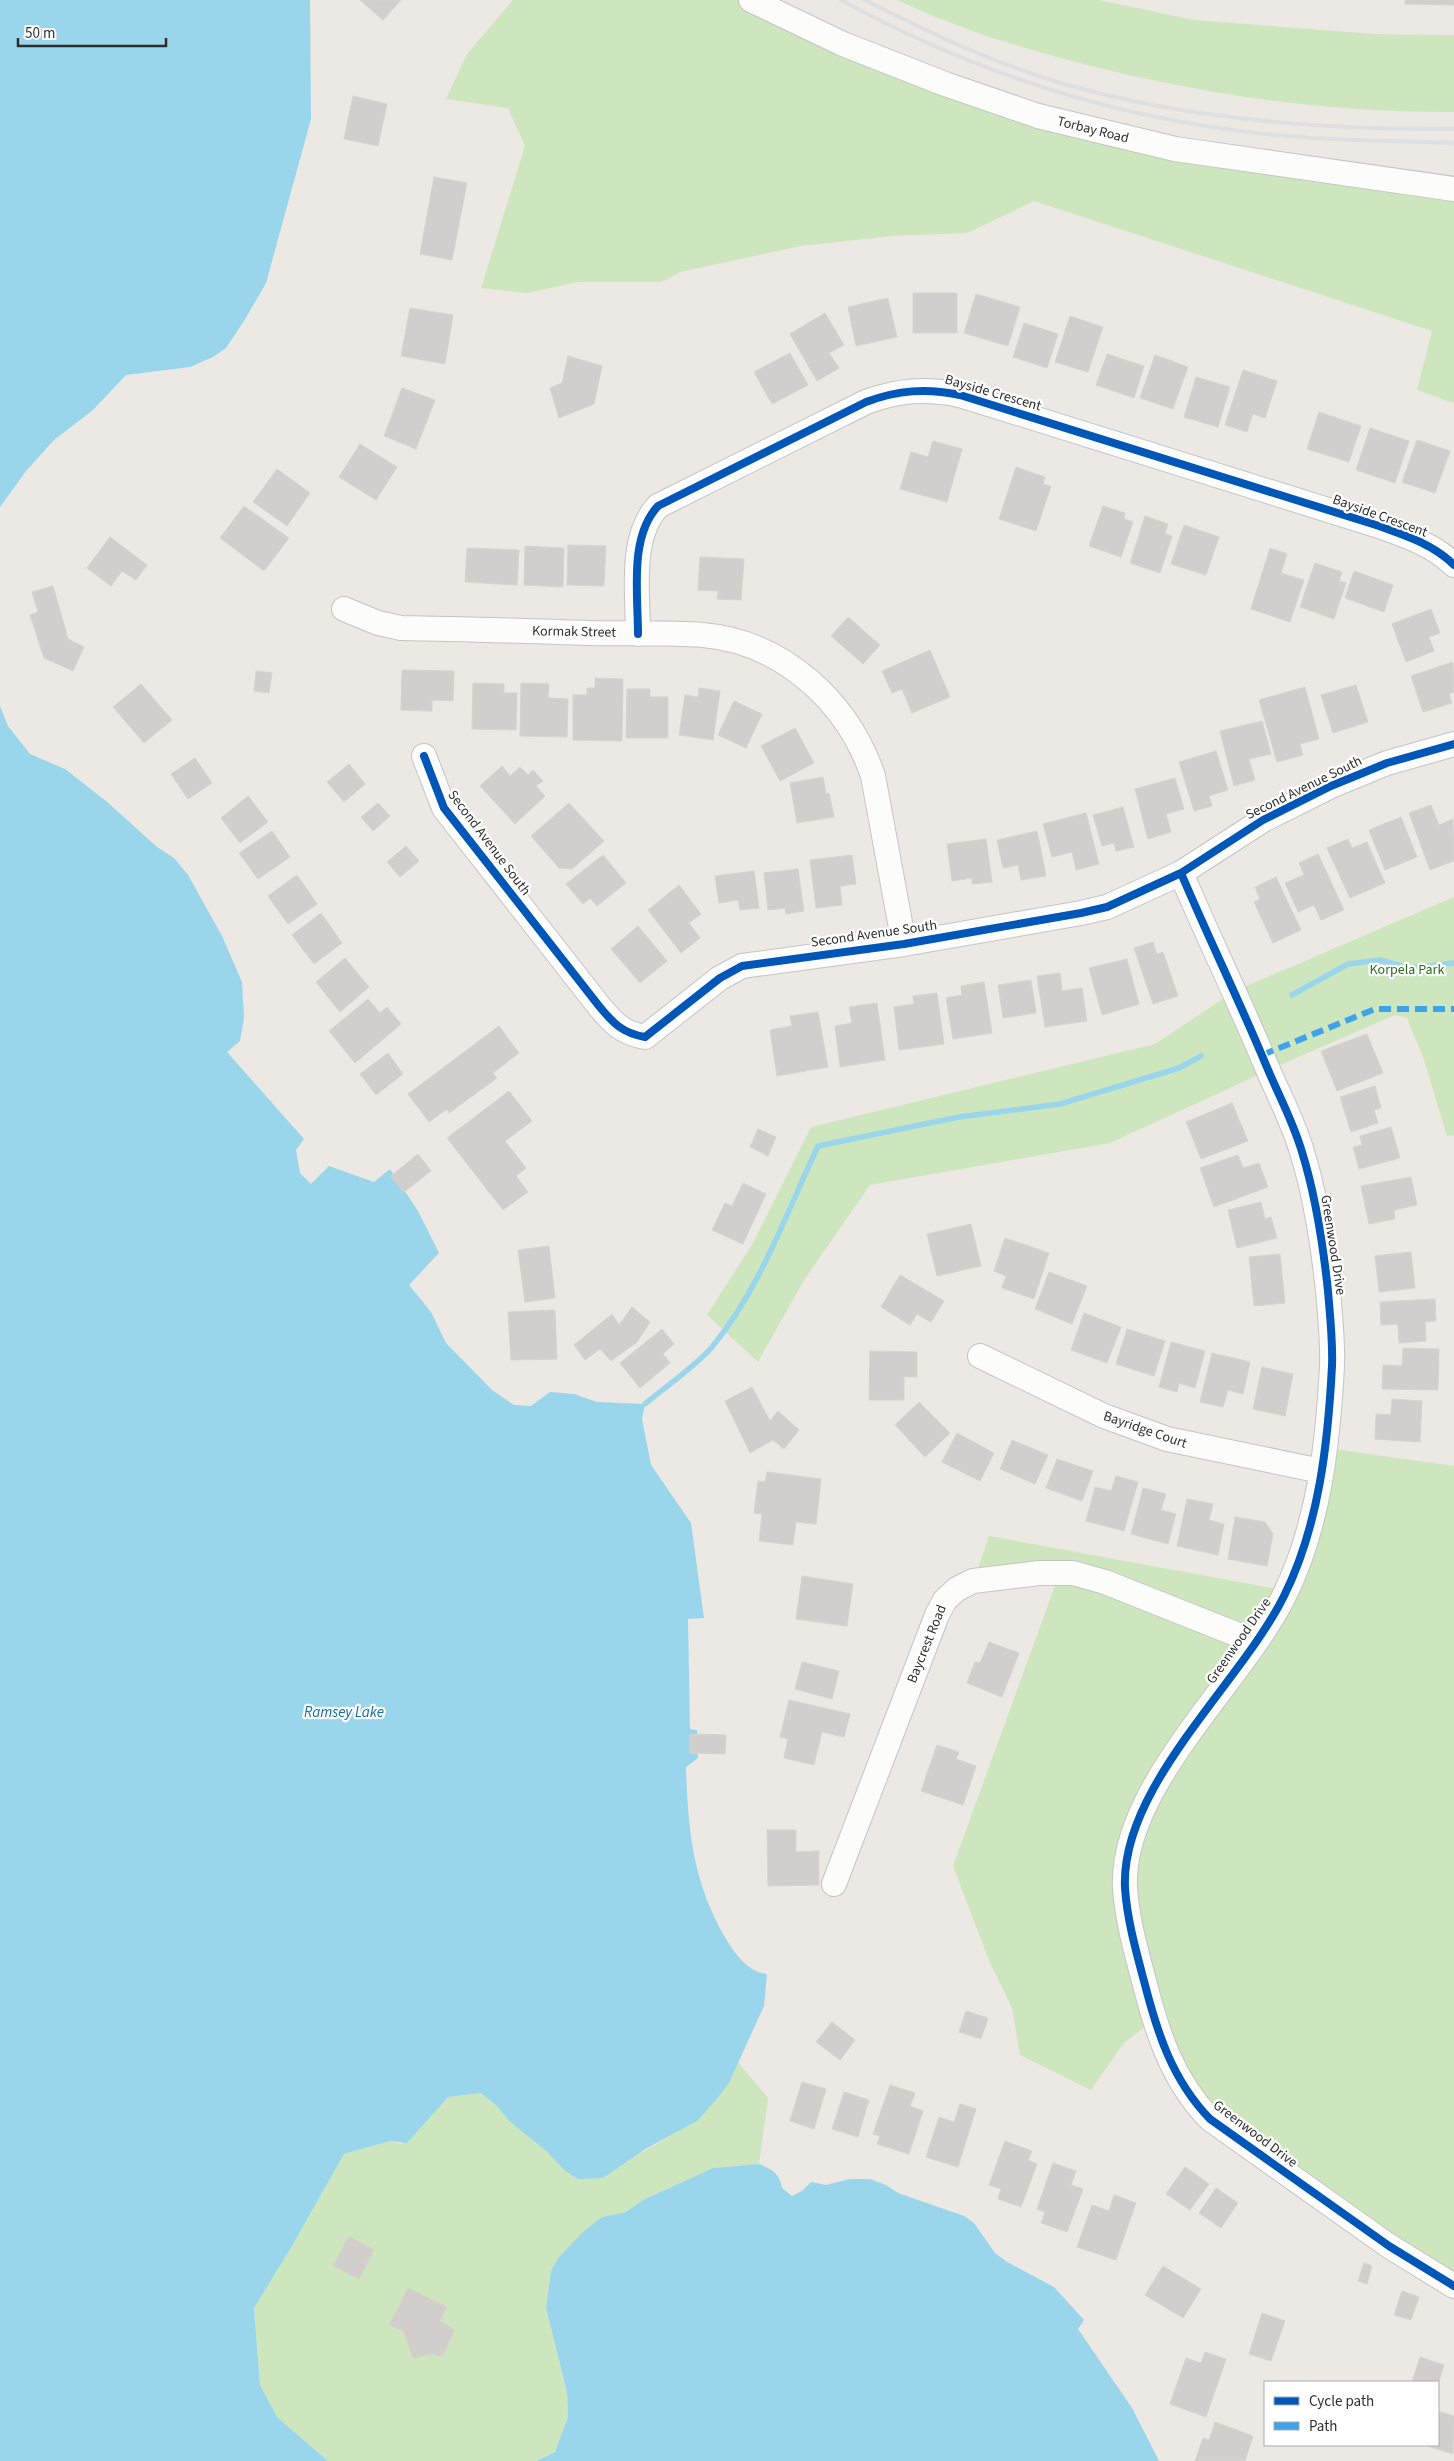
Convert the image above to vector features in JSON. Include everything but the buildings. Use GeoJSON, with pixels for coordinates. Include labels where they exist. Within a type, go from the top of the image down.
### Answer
{"type":"FeatureCollection","features":[{"type":"Feature","properties":{"kind":"street","name":"Torbay Road"},"geometry":{"type":"LineString","coordinates":[[751,0],[843,44],[945,84],[1038,116],[1176,149],[1454,189]]}},
{"type":"Feature","properties":{"kind":"street","name":"Bayside Crescent"},"geometry":{"type":"LineString","coordinates":[[638,634],[640,542],[645,523],[658,506],[866,402],[889,393],[913,390],[936,390],[960,395],[1376,525],[1413,538],[1435,550],[1454,565]]}},
{"type":"Feature","properties":{"kind":"street","name":"Kormak Street"},"geometry":{"type":"LineString","coordinates":[[344,609],[378,623],[401,628],[703,635],[757,649],[780,660],[803,676],[841,714],[856,735],[873,776],[904,944]]}},
{"type":"Feature","properties":{"kind":"street","name":"Second Avenue South"},"geometry":{"type":"LineString","coordinates":[[424,756],[444,808],[614,1024],[624,1032],[645,1036],[652,1033],[720,978],[742,966],[904,944],[1081,913],[1125,900],[1181,873],[1263,820],[1338,782],[1387,763],[1454,744]]}},
{"type":"Feature","properties":{"kind":"street","name":"Greenwood Drive"},"geometry":{"type":"LineString","coordinates":[[1181,873],[1284,1102],[1302,1152],[1315,1202],[1325,1258],[1332,1363],[1322,1471],[1311,1524],[1292,1578],[1282,1599],[1256,1642],[1175,1755],[1133,1831],[1128,1858],[1126,1893],[1136,1952],[1154,2018],[1172,2066],[1182,2085],[1210,2119],[1389,2246],[1454,2286]]}},
{"type":"Feature","properties":{"kind":"street","name":"Bayridge Court"},"geometry":{"type":"LineString","coordinates":[[980,1356],[1104,1416],[1167,1439],[1322,1471]]}},
{"type":"Feature","properties":{"kind":"street","name":"Baycrest Road"},"geometry":{"type":"LineString","coordinates":[[834,1884],[937,1615],[945,1600],[958,1589],[973,1581],[1039,1573],[1073,1573],[1105,1582],[1256,1642]]}},
{"type":"Feature","properties":{"kind":"green space"},"geometry":{"type":"Polygon","coordinates":[[[513,0],[754,0],[1038,115],[1454,188],[1454,403],[1417,390],[1432,331],[1034,201],[967,233],[892,236],[801,246],[680,272],[662,282],[578,282],[527,293],[481,288],[525,146],[508,108],[446,99],[467,54],[513,0]]]}},
{"type":"Feature","properties":{"kind":"green space"},"geometry":{"type":"Polygon","coordinates":[[[897,0],[1099,0],[1194,20],[1374,34],[1454,35],[1454,112],[1411,112],[1326,107],[1242,96],[1158,81],[1088,65],[1005,42],[950,23],[897,0]]]}},
{"type":"Feature","properties":{"kind":"green space","name":"Korpela Park"},"geometry":{"type":"Polygon","coordinates":[[[1454,897],[1454,1135],[1447,1136],[1423,1057],[1407,1018],[1395,1015],[1110,1143],[870,1185],[804,1280],[758,1362],[707,1315],[753,1243],[811,1127],[1155,1044],[1235,991],[1454,897]]]}},
{"type":"Feature","properties":{"kind":"green space"},"geometry":{"type":"Polygon","coordinates":[[[1326,1448],[1454,1466],[1454,2284],[1211,2118],[1155,2018],[1123,2044],[1091,2090],[1020,2055],[1012,2008],[990,1963],[953,1866],[1060,1572],[974,1580],[989,1536],[1288,1591],[1326,1448]]]}},
{"type":"Feature","properties":{"kind":"green space"},"geometry":{"type":"Polygon","coordinates":[[[738,2062],[768,2098],[759,2164],[713,2168],[643,2200],[626,2212],[602,2217],[551,2271],[546,2308],[567,2392],[568,2417],[555,2452],[536,2461],[328,2461],[277,2417],[260,2385],[254,2308],[292,2246],[344,2154],[390,2141],[401,2144],[448,2097],[481,2093],[497,2106],[509,2121],[545,2150],[563,2169],[603,2178],[677,2132],[705,2111],[724,2090],[738,2062]]]}},
{"type":"Feature","properties":{"kind":"water"},"geometry":{"type":"Polygon","coordinates":[[[0,0],[310,0],[311,119],[266,283],[226,348],[213,357],[190,367],[126,375],[93,410],[54,440],[26,471],[0,507],[0,0]]]}},
{"type":"Feature","properties":{"kind":"water","name":"Ramsey Lake"},"geometry":{"type":"Polygon","coordinates":[[[0,706],[8,726],[30,754],[65,769],[106,801],[157,847],[174,858],[188,875],[222,936],[242,982],[244,1018],[240,1041],[227,1052],[304,1139],[296,1150],[300,1173],[311,1184],[329,1166],[374,1182],[390,1169],[418,1211],[439,1253],[409,1285],[431,1312],[446,1343],[492,1390],[514,1405],[531,1406],[550,1392],[574,1394],[597,1402],[645,1404],[642,1419],[651,1465],[691,1523],[704,1618],[688,1619],[690,1729],[697,1730],[698,1758],[686,1767],[688,1813],[694,1856],[706,1898],[726,1939],[743,1962],[760,1973],[767,1974],[764,2006],[729,2083],[697,2121],[647,2148],[603,2178],[578,2179],[563,2169],[545,2150],[509,2121],[497,2106],[481,2093],[448,2097],[407,2143],[390,2141],[344,2154],[292,2246],[254,2308],[260,2385],[277,2417],[328,2461],[0,2461],[0,706]]]}},
{"type":"Feature","properties":{"kind":"water"},"geometry":{"type":"Polygon","coordinates":[[[759,2164],[775,2173],[782,2188],[792,2196],[802,2191],[811,2182],[826,2185],[850,2179],[870,2179],[886,2185],[898,2193],[964,2216],[974,2223],[995,2253],[1007,2262],[1054,2287],[1084,2320],[1078,2329],[1132,2408],[1159,2461],[536,2461],[555,2452],[568,2417],[567,2392],[546,2308],[551,2271],[558,2258],[583,2232],[602,2217],[626,2212],[643,2200],[713,2168],[759,2164]]]}},
{"type":"Feature","properties":{"kind":"waterway"},"geometry":{"type":"LineString","coordinates":[[1292,995],[1348,964],[1380,960],[1409,968],[1454,963]]}},
{"type":"Feature","properties":{"kind":"waterway"},"geometry":{"type":"LineString","coordinates":[[645,1404],[705,1354],[729,1324],[758,1276],[818,1146],[959,1117],[1060,1104],[1179,1068],[1201,1056]]}},
{"type":"Feature","properties":{"kind":"railway"},"geometry":{"type":"LineString","coordinates":[[841,0],[894,27],[1002,73],[1057,92],[1114,107],[1228,130],[1350,140],[1454,143]]}},
{"type":"Feature","properties":{"kind":"railway"},"geometry":{"type":"LineString","coordinates":[[865,0],[987,57],[1038,76],[1112,96],[1208,114],[1306,125],[1454,129]]}},
{"type":"Feature","properties":{"kind":"marked path"},"geometry":{"type":"LineString","coordinates":[[1262,1055],[1375,1009],[1454,1009]]}},
{"type":"Feature","properties":{"kind":"cycle path"},"geometry":{"type":"LineString","coordinates":[[638,634],[637,567],[639,550],[649,519],[658,506],[866,402],[912,391],[935,391],[960,395],[1376,525],[1437,551],[1454,565]]}},
{"type":"Feature","properties":{"kind":"cycle path"},"geometry":{"type":"LineString","coordinates":[[424,756],[444,808],[599,1006],[624,1030],[645,1037],[720,978],[742,966],[904,944],[1107,907],[1181,873],[1263,820],[1331,786],[1387,763],[1454,744]]}},
{"type":"Feature","properties":{"kind":"cycle path"},"geometry":{"type":"LineString","coordinates":[[1181,873],[1290,1118],[1302,1152],[1315,1203],[1324,1256],[1331,1328],[1332,1366],[1328,1425],[1320,1484],[1314,1513],[1296,1569],[1284,1596],[1265,1629],[1186,1737],[1162,1774],[1142,1812],[1129,1850],[1125,1888],[1130,1923],[1154,2019],[1161,2037],[1185,2088],[1210,2119],[1389,2246],[1454,2286]]}}]}
